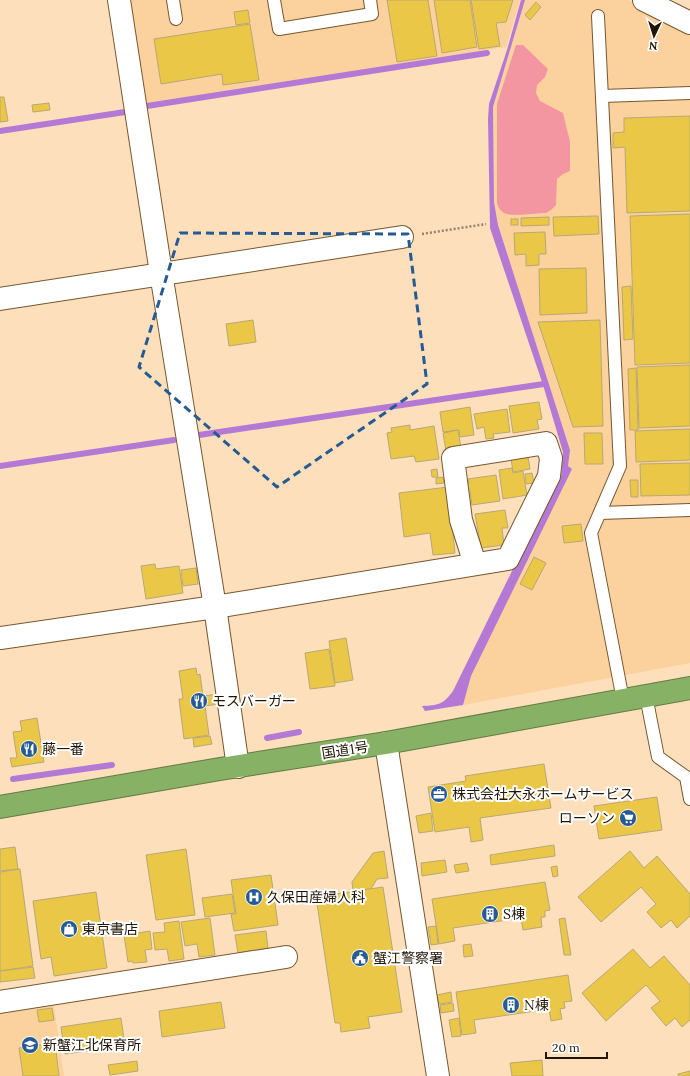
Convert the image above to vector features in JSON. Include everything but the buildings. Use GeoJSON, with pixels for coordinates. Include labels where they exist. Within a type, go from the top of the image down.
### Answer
{"type":"FeatureCollection","features":[{"type":"Feature","properties":{"kind":"highway","name":"国道1号"},"geometry":{"type":"LineString","coordinates":[[0,807],[386,743],[690,688]]}},
{"type":"Feature","properties":{"kind":"street"},"geometry":{"type":"LineString","coordinates":[[119,0],[161,274],[215,607],[238,767]]}},
{"type":"Feature","properties":{"kind":"street"},"geometry":{"type":"LineString","coordinates":[[644,0],[690,23]]}},
{"type":"Feature","properties":{"kind":"street"},"geometry":{"type":"LineString","coordinates":[[0,299],[402,237]]}},
{"type":"Feature","properties":{"kind":"street"},"geometry":{"type":"LineString","coordinates":[[0,638],[215,607],[508,559],[549,476],[551,458],[546,443],[453,458],[461,520],[475,564]]}},
{"type":"Feature","properties":{"kind":"street"},"geometry":{"type":"LineString","coordinates":[[386,743],[438,1076]]}},
{"type":"Feature","properties":{"kind":"street"},"geometry":{"type":"LineString","coordinates":[[0,1002],[286,957]]}},
{"type":"Feature","properties":{"kind":"lane"},"geometry":{"type":"LineString","coordinates":[[173,0],[176,19]]}},
{"type":"Feature","properties":{"kind":"lane"},"geometry":{"type":"LineString","coordinates":[[274,0],[279,28],[372,14],[370,0]]}},
{"type":"Feature","properties":{"kind":"lane"},"geometry":{"type":"LineString","coordinates":[[598,16],[620,466],[592,533],[623,700]]}},
{"type":"Feature","properties":{"kind":"lane"},"geometry":{"type":"LineString","coordinates":[[602,96],[690,93]]}},
{"type":"Feature","properties":{"kind":"lane"},"geometry":{"type":"LineString","coordinates":[[600,513],[690,510]]}},
{"type":"Feature","properties":{"kind":"lane"},"geometry":{"type":"LineString","coordinates":[[646,696],[658,758],[686,777],[690,799]]}},
{"type":"Feature","properties":{"kind":"path"},"geometry":{"type":"LineString","coordinates":[[402,237],[486,224]]}},
{"type":"Feature","properties":{"kind":"highlighted area"},"geometry":{"type":"Polygon","coordinates":[[[180,233],[408,234],[427,384],[277,487],[139,367],[180,233]]]}},
{"type":"Feature","properties":{"kind":"shaded area"},"geometry":{"type":"Polygon","coordinates":[[[128,0],[520,0],[506,47],[144,105],[128,0]]]}},
{"type":"Feature","properties":{"kind":"shaded area"},"geometry":{"type":"Polygon","coordinates":[[[521,0],[525,0],[493,107],[494,202],[498,225],[570,450],[568,466],[572,469],[471,676],[463,705],[425,711],[422,706],[443,702],[453,691],[513,569],[516,568],[561,477],[563,452],[543,385],[490,228],[489,104],[507,50],[521,0]]]}},
{"type":"Feature","properties":{"kind":"shaded area"},"geometry":{"type":"Polygon","coordinates":[[[525,0],[628,0],[690,30],[690,663],[463,705],[471,676],[568,466],[570,450],[498,225],[494,202],[493,107],[525,0]]]}},
{"type":"Feature","properties":{"kind":"shaded area"},"geometry":{"type":"Polygon","coordinates":[[[516,45],[523,45],[548,69],[545,77],[537,85],[536,93],[540,101],[563,113],[570,142],[570,171],[557,179],[556,205],[546,213],[518,215],[508,214],[501,211],[497,203],[497,104],[516,45]]]}},
{"type":"Feature","properties":{"kind":"shaded area","name":"新蟹江北保育所"},"geometry":{"type":"Polygon","coordinates":[[[54,1006],[64,1076],[0,1076],[0,1014],[54,1006]]]}},
{"type":"Feature","properties":{"kind":"waterway"},"geometry":{"type":"LineString","coordinates":[[147,106],[487,53]]}},
{"type":"Feature","properties":{"kind":"waterway"},"geometry":{"type":"LineString","coordinates":[[0,131],[125,112]]}},
{"type":"Feature","properties":{"kind":"waterway"},"geometry":{"type":"LineString","coordinates":[[199,435],[544,384]]}},
{"type":"Feature","properties":{"kind":"waterway"},"geometry":{"type":"LineString","coordinates":[[0,466],[174,440]]}},
{"type":"Feature","properties":{"kind":"waterway"},"geometry":{"type":"LineString","coordinates":[[267,738],[299,732]]}},
{"type":"Feature","properties":{"kind":"waterway"},"geometry":{"type":"LineString","coordinates":[[13,779],[112,765]]}},
{"type":"Feature","properties":{"kind":"place","name":"モスバーガー"},"geometry":{"type":"Point","coordinates":[199,701]}},
{"type":"Feature","properties":{"kind":"place","name":"藤一番"},"geometry":{"type":"Point","coordinates":[29,749]}},
{"type":"Feature","properties":{"kind":"place","name":"株式会社大永ホームサービス"},"geometry":{"type":"Point","coordinates":[439,794]}},
{"type":"Feature","properties":{"kind":"place","name":"ローソン"},"geometry":{"type":"Point","coordinates":[628,818]}},
{"type":"Feature","properties":{"kind":"place","name":"久保田産婦人科"},"geometry":{"type":"Point","coordinates":[254,897]}},
{"type":"Feature","properties":{"kind":"place","name":"S棟"},"geometry":{"type":"Point","coordinates":[490,914]}},
{"type":"Feature","properties":{"kind":"place","name":"東京書店"},"geometry":{"type":"Point","coordinates":[69,929]}},
{"type":"Feature","properties":{"kind":"place","name":"蟹江警察署"},"geometry":{"type":"Point","coordinates":[360,958]}},
{"type":"Feature","properties":{"kind":"place","name":"N棟"},"geometry":{"type":"Point","coordinates":[511,1005]}},
{"type":"Feature","properties":{"kind":"place","name":"新蟹江北保育所"},"geometry":{"type":"Point","coordinates":[30,1045]}}]}
